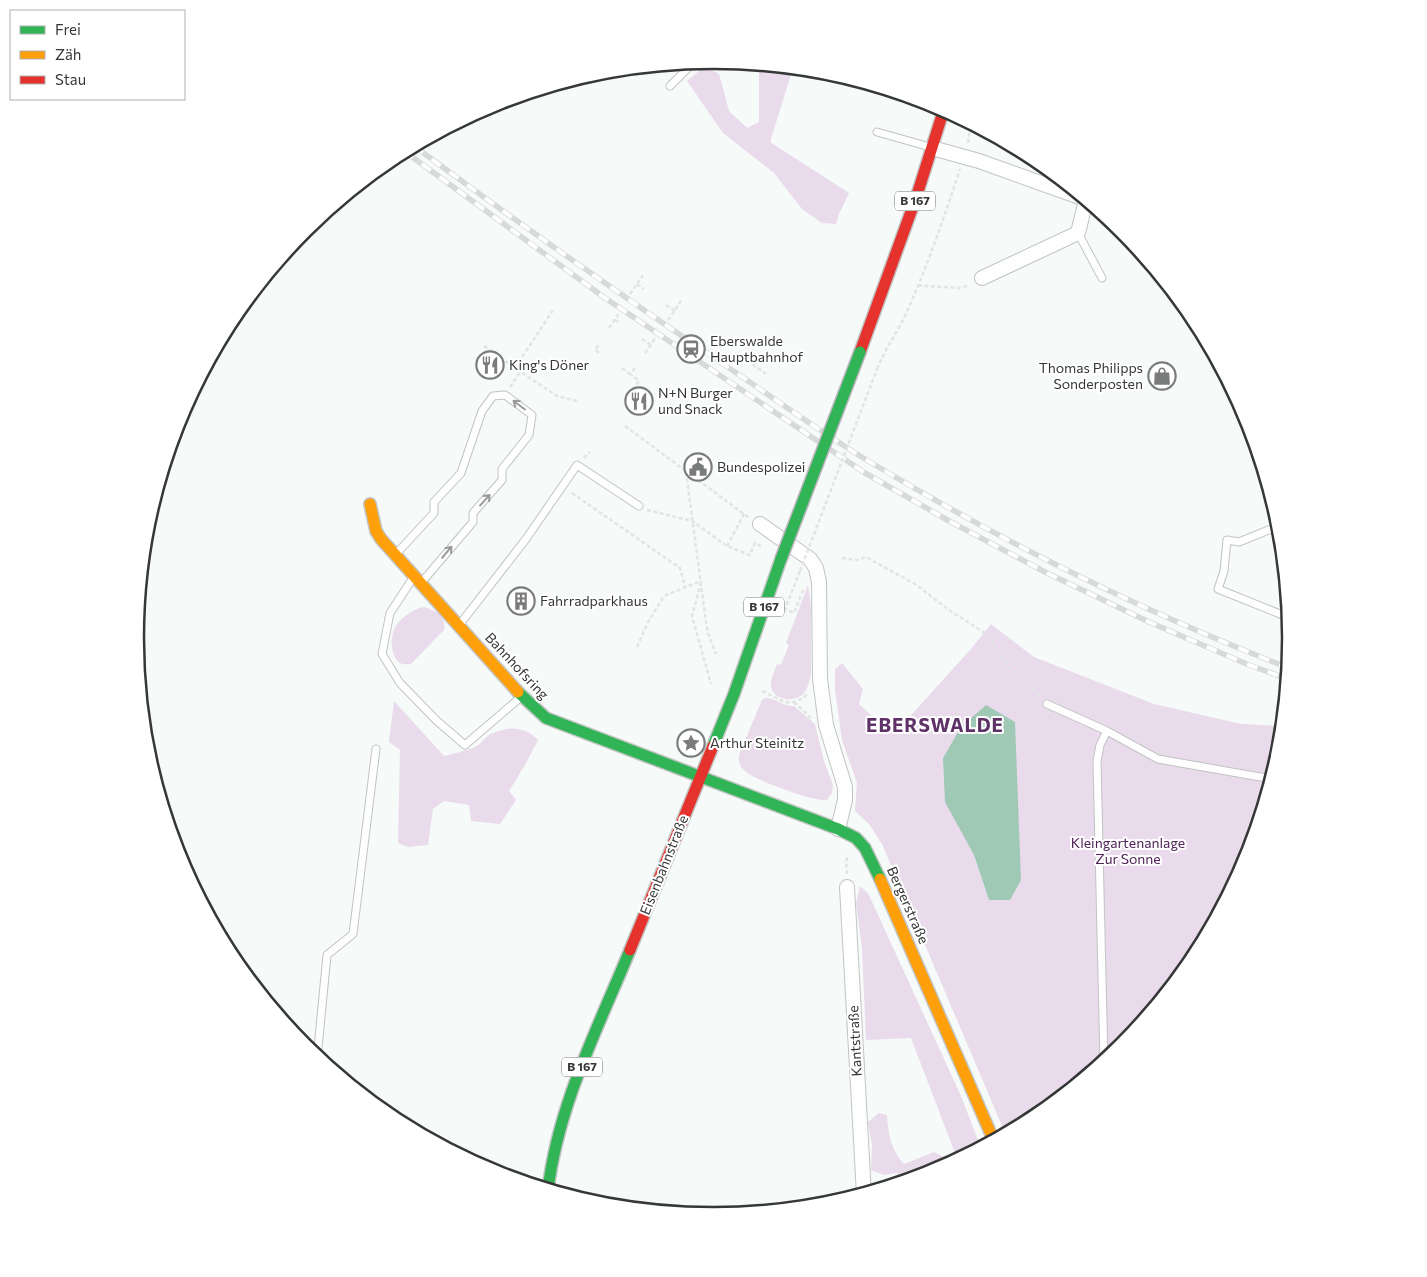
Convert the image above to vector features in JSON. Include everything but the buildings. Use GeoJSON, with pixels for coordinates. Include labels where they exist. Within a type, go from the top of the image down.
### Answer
{"type":"FeatureCollection","features":[{"type":"Feature","properties":{"kind":"main road","name":"B 167"},"geometry":{"type":"LineString","coordinates":[[932,148],[942,117]]}},
{"type":"Feature","properties":{"kind":"main road","name":"Eisenbahnstraße"},"geometry":{"type":"LineString","coordinates":[[549,1184],[557,1137],[566,1106],[737,687],[781,559],[860,352],[932,148]]}},
{"type":"Feature","properties":{"kind":"main road","name":"Bahnhofsring"},"geometry":{"type":"LineString","coordinates":[[370,504],[376,531],[395,555],[522,696],[546,718],[700,777]]}},
{"type":"Feature","properties":{"kind":"main road","name":"Bergerstraße"},"geometry":{"type":"LineString","coordinates":[[700,777],[838,829],[856,838],[865,848],[881,880],[991,1136]]}},
{"type":"Feature","properties":{"kind":"street"},"geometry":{"type":"LineString","coordinates":[[932,148],[1063,188]]}},
{"type":"Feature","properties":{"kind":"street"},"geometry":{"type":"LineString","coordinates":[[982,278],[1078,233],[1084,206]]}},
{"type":"Feature","properties":{"kind":"street"},"geometry":{"type":"LineString","coordinates":[[760,524],[810,559],[816,568],[820,582],[820,678],[826,725],[845,787],[845,800],[838,829]]}},
{"type":"Feature","properties":{"kind":"street","name":"Kantstraße"},"geometry":{"type":"LineString","coordinates":[[847,887],[864,1188]]}},
{"type":"Feature","properties":{"kind":"lane"},"geometry":{"type":"LineString","coordinates":[[670,86],[686,70]]}},
{"type":"Feature","properties":{"kind":"lane"},"geometry":{"type":"LineString","coordinates":[[878,132],[932,148]]}},
{"type":"Feature","properties":{"kind":"lane"},"geometry":{"type":"LineString","coordinates":[[1078,233],[1102,278]]}},
{"type":"Feature","properties":{"kind":"lane"},"geometry":{"type":"LineString","coordinates":[[395,555],[434,513],[434,502],[461,473],[482,411],[493,396],[505,395],[532,415],[529,435],[502,469],[502,480],[473,513],[473,522],[417,580],[390,613],[382,654],[400,683],[437,721],[464,744],[522,696]]}},
{"type":"Feature","properties":{"kind":"lane"},"geometry":{"type":"LineString","coordinates":[[460,626],[526,539],[576,465],[639,506]]}},
{"type":"Feature","properties":{"kind":"lane"},"geometry":{"type":"LineString","coordinates":[[1272,529],[1239,542],[1227,540],[1224,571],[1218,589],[1282,615]]}},
{"type":"Feature","properties":{"kind":"lane"},"geometry":{"type":"LineString","coordinates":[[1047,704],[1107,731],[1158,759],[1266,778]]}},
{"type":"Feature","properties":{"kind":"lane"},"geometry":{"type":"LineString","coordinates":[[1104,1053],[1097,761],[1100,745],[1107,731]]}},
{"type":"Feature","properties":{"kind":"lane"},"geometry":{"type":"LineString","coordinates":[[318,1048],[327,955],[353,934],[376,749]]}},
{"type":"Feature","properties":{"kind":"path"},"geometry":{"type":"LineString","coordinates":[[807,579],[794,613],[785,609],[883,355],[905,315],[918,284],[964,157],[970,131]]}},
{"type":"Feature","properties":{"kind":"path"},"geometry":{"type":"LineString","coordinates":[[630,294],[643,275]]}},
{"type":"Feature","properties":{"kind":"path"},"geometry":{"type":"LineString","coordinates":[[637,284],[644,289]]}},
{"type":"Feature","properties":{"kind":"path"},"geometry":{"type":"LineString","coordinates":[[918,284],[923,286],[962,288]]}},
{"type":"Feature","properties":{"kind":"path"},"geometry":{"type":"LineString","coordinates":[[668,320],[681,301]]}},
{"type":"Feature","properties":{"kind":"path"},"geometry":{"type":"LineString","coordinates":[[666,305],[675,311]]}},
{"type":"Feature","properties":{"kind":"path"},"geometry":{"type":"LineString","coordinates":[[515,368],[553,310]]}},
{"type":"Feature","properties":{"kind":"path"},"geometry":{"type":"LineString","coordinates":[[609,328],[620,312]]}},
{"type":"Feature","properties":{"kind":"path"},"geometry":{"type":"LineString","coordinates":[[615,320],[620,323]]}},
{"type":"Feature","properties":{"kind":"path"},"geometry":{"type":"LineString","coordinates":[[645,353],[656,337]]}},
{"type":"Feature","properties":{"kind":"path"},"geometry":{"type":"LineString","coordinates":[[642,339],[651,345]]}},
{"type":"Feature","properties":{"kind":"path"},"geometry":{"type":"LineString","coordinates":[[600,343],[596,350],[600,353]]}},
{"type":"Feature","properties":{"kind":"path"},"geometry":{"type":"LineString","coordinates":[[484,346],[557,396],[577,401]]}},
{"type":"Feature","properties":{"kind":"path"},"geometry":{"type":"LineString","coordinates":[[742,357],[766,374]]}},
{"type":"Feature","properties":{"kind":"path"},"geometry":{"type":"LineString","coordinates":[[622,368],[639,381],[632,390]]}},
{"type":"Feature","properties":{"kind":"path"},"geometry":{"type":"LineString","coordinates":[[630,374],[635,368]]}},
{"type":"Feature","properties":{"kind":"path"},"geometry":{"type":"LineString","coordinates":[[505,395],[520,372]]}},
{"type":"Feature","properties":{"kind":"path"},"geometry":{"type":"LineString","coordinates":[[625,426],[760,524]]}},
{"type":"Feature","properties":{"kind":"path"},"geometry":{"type":"LineString","coordinates":[[686,472],[708,634],[716,654]]}},
{"type":"Feature","properties":{"kind":"path"},"geometry":{"type":"LineString","coordinates":[[562,486],[680,568],[685,587]]}},
{"type":"Feature","properties":{"kind":"path"},"geometry":{"type":"LineString","coordinates":[[639,506],[647,510],[692,521],[727,546],[750,555],[755,543],[761,546]]}},
{"type":"Feature","properties":{"kind":"path"},"geometry":{"type":"LineString","coordinates":[[727,546],[744,514]]}},
{"type":"Feature","properties":{"kind":"path"},"geometry":{"type":"LineString","coordinates":[[842,558],[857,560],[866,557],[915,584],[949,610],[991,637],[1000,658],[1047,704]]}},
{"type":"Feature","properties":{"kind":"path"},"geometry":{"type":"LineString","coordinates":[[637,647],[648,622],[664,596],[701,581]]}},
{"type":"Feature","properties":{"kind":"path"},"geometry":{"type":"LineString","coordinates":[[701,581],[692,616],[711,684]]}},
{"type":"Feature","properties":{"kind":"path"},"geometry":{"type":"LineString","coordinates":[[762,691],[783,702],[798,701],[808,694],[820,678]]}},
{"type":"Feature","properties":{"kind":"path"},"geometry":{"type":"LineString","coordinates":[[847,887],[846,861],[856,838]]}},
{"type":"Feature","properties":{"kind":"green space"},"geometry":{"type":"Polygon","coordinates":[[[701,69],[710,69],[719,74],[729,111],[747,128],[759,122],[759,71],[791,74],[770,142],[849,193],[836,224],[822,223],[802,209],[774,173],[723,133],[687,81],[701,69]]]}},
{"type":"Feature","properties":{"kind":"green space"},"geometry":{"type":"Polygon","coordinates":[[[808,585],[811,606],[811,675],[804,693],[800,696],[790,699],[780,698],[773,692],[771,681],[777,664],[781,665],[789,645],[786,643],[808,585]]]}},
{"type":"Feature","properties":{"kind":"green space"},"geometry":{"type":"Polygon","coordinates":[[[424,607],[432,610],[442,618],[444,630],[411,664],[401,664],[393,652],[394,630],[406,615],[424,607]]]}},
{"type":"Feature","properties":{"kind":"green space","name":"Kleingartenanlage Zur Sonne"},"geometry":{"type":"Polygon","coordinates":[[[991,624],[1034,657],[1154,704],[1241,724],[1276,726],[1264,786],[1240,857],[1207,923],[1187,955],[1142,1014],[1089,1067],[1060,1091],[1003,1129],[882,844],[869,824],[855,811],[857,783],[842,740],[835,690],[835,669],[842,663],[863,689],[859,704],[888,731],[903,724],[971,649],[991,624]],[[974,855],[989,900],[1010,900],[974,855]]]}},
{"type":"Feature","properties":{"kind":"green space"},"geometry":{"type":"Polygon","coordinates":[[[765,698],[794,706],[815,724],[824,761],[833,785],[832,793],[827,800],[799,795],[752,776],[741,767],[739,755],[762,700],[765,698]]]}},
{"type":"Feature","properties":{"kind":"green space"},"geometry":{"type":"Polygon","coordinates":[[[394,701],[444,756],[475,747],[497,731],[509,729],[522,730],[533,735],[538,740],[509,791],[516,800],[500,824],[471,821],[469,805],[444,801],[433,809],[428,845],[408,847],[398,843],[400,750],[389,742],[394,701]]]}},
{"type":"Feature","properties":{"kind":"green space"},"geometry":{"type":"Polygon","coordinates":[[[860,886],[868,893],[961,1096],[979,1142],[955,1154],[911,1038],[866,1040],[862,948],[856,903],[860,886]]]}},
{"type":"Feature","properties":{"kind":"green space"},"geometry":{"type":"Polygon","coordinates":[[[879,1113],[887,1115],[891,1141],[896,1153],[904,1164],[934,1152],[946,1158],[897,1178],[898,1173],[884,1175],[871,1170],[872,1145],[868,1122],[879,1113]]]}},
{"type":"Feature","properties":{"kind":"shaded area"},"geometry":{"type":"Polygon","coordinates":[[[986,705],[1015,722],[1021,880],[1010,900],[989,900],[974,855],[945,802],[943,758],[961,727],[986,705]]]}},
{"type":"Feature","properties":{"kind":"railway"},"geometry":{"type":"LineString","coordinates":[[420,151],[609,286],[816,428],[920,492],[1023,548],[1127,599],[1282,665]]}},
{"type":"Feature","properties":{"kind":"railway"},"geometry":{"type":"LineString","coordinates":[[411,156],[605,298],[865,473],[951,522],[1047,573],[1149,622],[1249,665],[1282,677]]}},
{"type":"Feature","properties":{"kind":"traffic: fast"},"geometry":{"type":"LineString","coordinates":[[781,559],[860,352]]}},
{"type":"Feature","properties":{"kind":"traffic: fast"},"geometry":{"type":"LineString","coordinates":[[713,746],[734,694],[781,559]]}},
{"type":"Feature","properties":{"kind":"traffic: fast"},"geometry":{"type":"LineString","coordinates":[[518,692],[546,718],[838,829],[856,838],[865,848],[880,879]]}},
{"type":"Feature","properties":{"kind":"traffic: fast"},"geometry":{"type":"LineString","coordinates":[[549,1184],[553,1158],[570,1097],[630,950]]}},
{"type":"Feature","properties":{"kind":"traffic: slow"},"geometry":{"type":"LineString","coordinates":[[370,504],[376,531],[381,539],[518,692]]}},
{"type":"Feature","properties":{"kind":"traffic: slow"},"geometry":{"type":"LineString","coordinates":[[880,879],[992,1135]]}},
{"type":"Feature","properties":{"kind":"traffic: jam"},"geometry":{"type":"LineString","coordinates":[[860,352],[916,198],[942,117]]}},
{"type":"Feature","properties":{"kind":"traffic: jam"},"geometry":{"type":"LineString","coordinates":[[630,950],[713,746]]}},
{"type":"Feature","properties":{"kind":"place","name":"Eberswalde Hauptbahnhof"},"geometry":{"type":"Point","coordinates":[691,349]}},
{"type":"Feature","properties":{"kind":"place","name":"King's Döner"},"geometry":{"type":"Point","coordinates":[490,365]}},
{"type":"Feature","properties":{"kind":"place","name":"Thomas Philipps Sonderposten"},"geometry":{"type":"Point","coordinates":[1162,376]}},
{"type":"Feature","properties":{"kind":"place","name":"N+N Burger und Snack"},"geometry":{"type":"Point","coordinates":[639,401]}},
{"type":"Feature","properties":{"kind":"place","name":"Bundespolizei"},"geometry":{"type":"Point","coordinates":[698,467]}},
{"type":"Feature","properties":{"kind":"place","name":"Fahrradparkhaus"},"geometry":{"type":"Point","coordinates":[521,601]}},
{"type":"Feature","properties":{"kind":"place","name":"Arthur Steinitz"},"geometry":{"type":"Point","coordinates":[691,743]}},
{"type":"Feature","properties":{"kind":"district","name":"EBERSWALDE"},"geometry":{"type":"Point","coordinates":[935,725]}}]}
